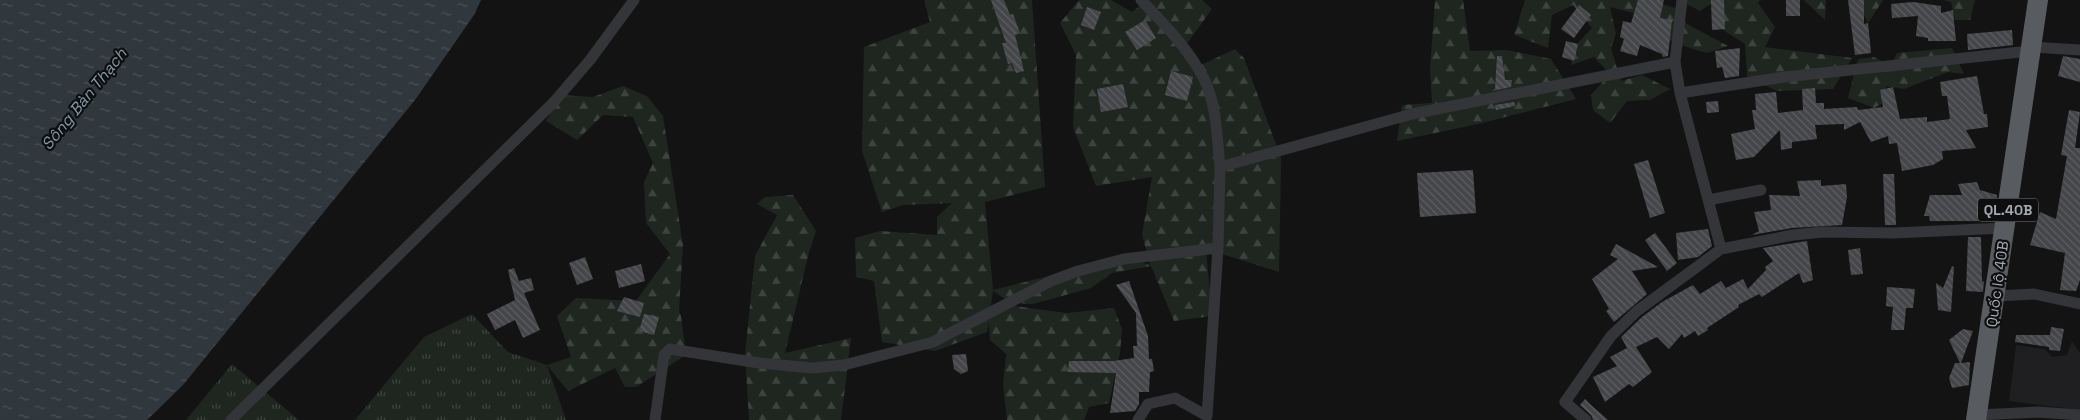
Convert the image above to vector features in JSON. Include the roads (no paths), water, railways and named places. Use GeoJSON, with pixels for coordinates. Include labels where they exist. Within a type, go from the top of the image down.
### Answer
{"type":"FeatureCollection","features":[{"type":"Feature","properties":{"kind":"highway","name":"Quốc lộ 40B"},"geometry":{"type":"LineString","coordinates":[[1977,417],[2038,0]]}},
{"type":"Feature","properties":{"kind":"street"},"geometry":{"type":"LineString","coordinates":[[231,420],[553,103],[590,60],[634,0]]}},
{"type":"Feature","properties":{"kind":"street"},"geometry":{"type":"LineString","coordinates":[[1138,420],[1148,404],[1175,398],[1207,418],[1218,248],[1220,167],[1216,123],[1205,82],[1170,31],[1141,0]]}},
{"type":"Feature","properties":{"kind":"street"},"geometry":{"type":"LineString","coordinates":[[1682,0],[1675,62],[1680,93],[1721,249]]}},
{"type":"Feature","properties":{"kind":"street"},"geometry":{"type":"LineString","coordinates":[[1680,93],[1784,77],[2030,49],[2080,50]]}},
{"type":"Feature","properties":{"kind":"street"},"geometry":{"type":"LineString","coordinates":[[1220,167],[1412,114],[1675,62]]}},
{"type":"Feature","properties":{"kind":"street"},"geometry":{"type":"LineString","coordinates":[[1708,200],[1762,190]]}},
{"type":"Feature","properties":{"kind":"street"},"geometry":{"type":"LineString","coordinates":[[1586,420],[1565,402],[1611,336],[1637,311],[1721,249],[1793,235],[1823,232],[1893,233],[2005,228]]}},
{"type":"Feature","properties":{"kind":"street"},"geometry":{"type":"LineString","coordinates":[[655,420],[664,356],[670,349],[759,363],[813,368],[844,365],[933,342],[1051,281],[1078,271],[1124,259],[1218,248]]}},
{"type":"Feature","properties":{"kind":"street"},"geometry":{"type":"LineString","coordinates":[[1996,296],[2039,294],[2080,304]]}},
{"type":"Feature","properties":{"kind":"street"},"geometry":{"type":"LineString","coordinates":[[1977,417],[2038,412],[2080,415]]}},
{"type":"Feature","properties":{"kind":"water","name":"Sông Bàn Thạch"},"geometry":{"type":"Polygon","coordinates":[[[0,0],[481,0],[474,15],[415,100],[183,385],[147,420],[0,420],[0,0]]]}}]}
